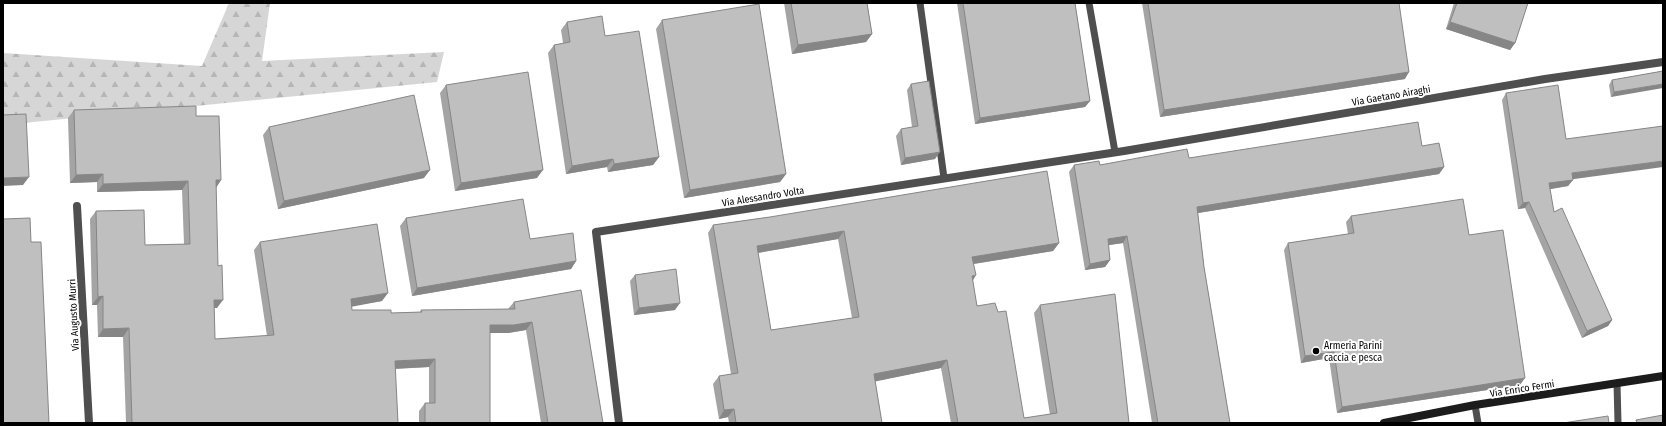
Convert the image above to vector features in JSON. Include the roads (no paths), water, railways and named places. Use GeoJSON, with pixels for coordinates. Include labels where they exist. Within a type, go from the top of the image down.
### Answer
{"type":"FeatureCollection","features":[{"type":"Feature","properties":{"kind":"street","name":"Via Gaetano Airaghi"},"geometry":{"type":"LineString","coordinates":[[1120,151],[1545,79],[1663,62]]}},
{"type":"Feature","properties":{"kind":"street","name":"Via Alessandro Volta"},"geometry":{"type":"LineString","coordinates":[[619,423],[596,232],[1120,151]]}},
{"type":"Feature","properties":{"kind":"street","name":"Via Augusto Murri"},"geometry":{"type":"LineString","coordinates":[[78,206],[89,423]]}},
{"type":"Feature","properties":{"kind":"street","name":"Via Enrico Fermi"},"geometry":{"type":"LineString","coordinates":[[1384,423],[1475,405],[1663,376]]}},
{"type":"Feature","properties":{"kind":"lane"},"geometry":{"type":"LineString","coordinates":[[920,3],[944,178]]}},
{"type":"Feature","properties":{"kind":"lane"},"geometry":{"type":"LineString","coordinates":[[1089,3],[1120,151]]}},
{"type":"Feature","properties":{"kind":"lane"},"geometry":{"type":"LineString","coordinates":[[1617,383],[1618,423]]}},
{"type":"Feature","properties":{"kind":"lane"},"geometry":{"type":"LineString","coordinates":[[1475,405],[1478,423]]}},
{"type":"Feature","properties":{"kind":"place","name":"Armeria Parini caccia e pesca"},"geometry":{"type":"Point","coordinates":[1316,351]}}]}
